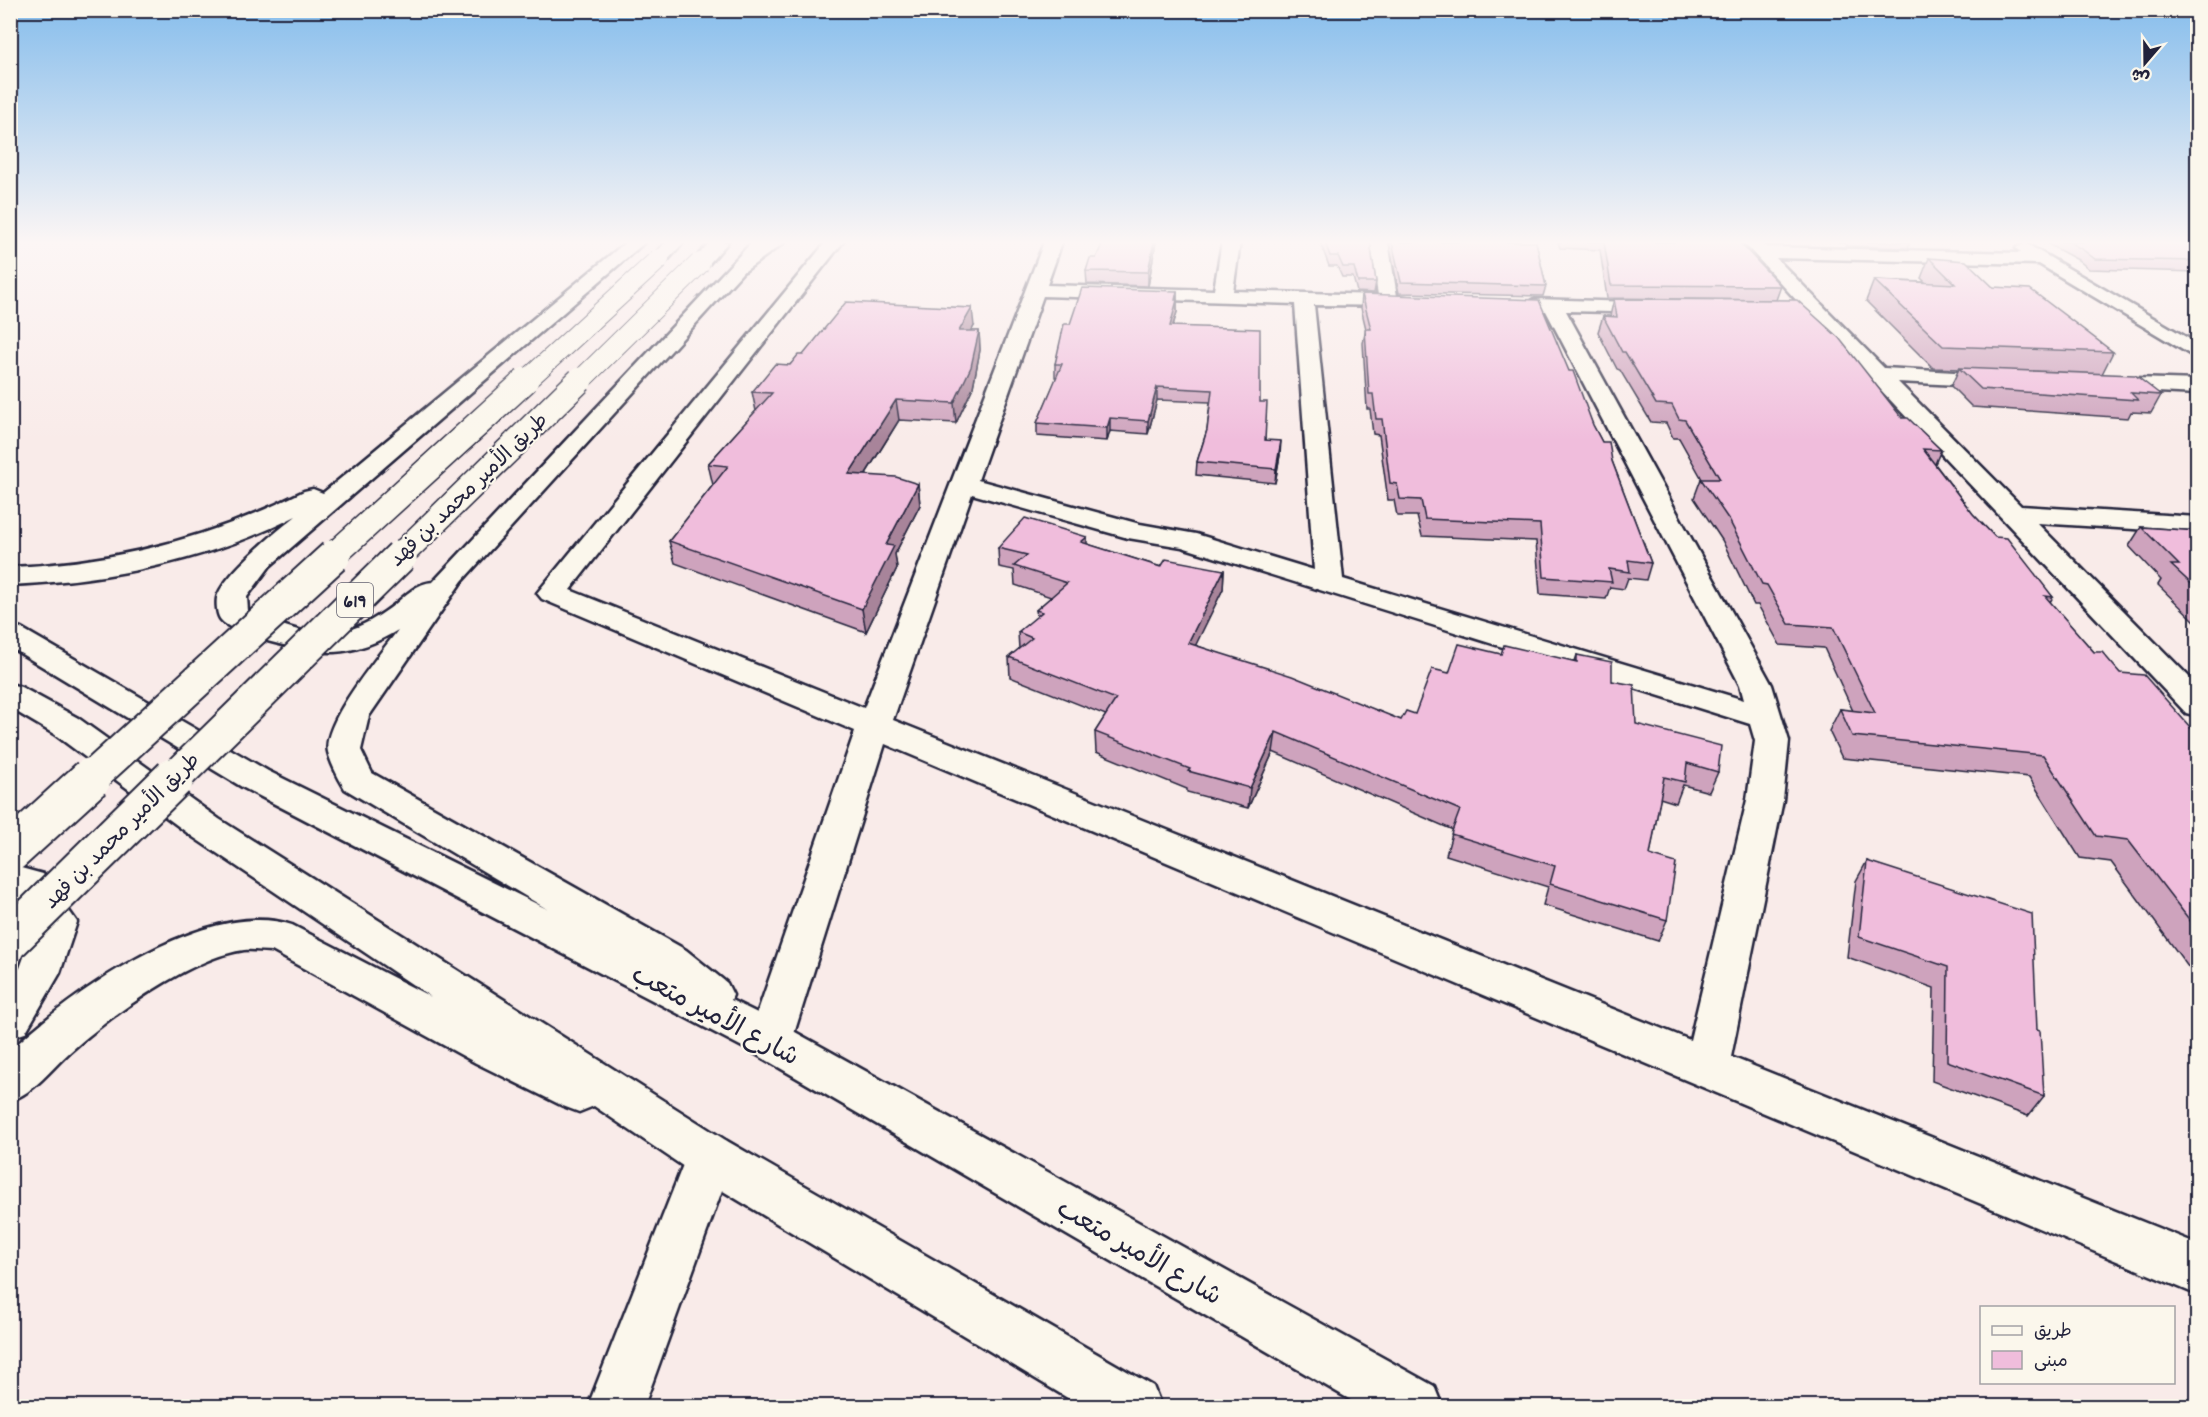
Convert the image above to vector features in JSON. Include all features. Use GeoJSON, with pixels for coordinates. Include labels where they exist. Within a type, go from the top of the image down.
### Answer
{"type":"FeatureCollection","features":[{"type":"Feature","properties":{"kind":"main road"},"geometry":{"type":"LineString","coordinates":[[452,576],[370,633],[328,645],[277,635],[233,616],[232,597],[260,560],[558,308]]}},
{"type":"Feature","properties":{"kind":"main road","name":"طريق الأمير محمد بن فهد"},"geometry":{"type":"LineString","coordinates":[[10,852],[604,308]]}},
{"type":"Feature","properties":{"kind":"main road","name":"طريق الأمير محمد بن فهد"},"geometry":{"type":"LineString","coordinates":[[10,939],[654,308]]}},
{"type":"Feature","properties":{"kind":"main road"},"geometry":{"type":"LineString","coordinates":[[701,308],[452,576],[353,715],[344,750],[358,781],[671,962],[770,1040],[874,725],[1028,308]]}},
{"type":"Feature","properties":{"kind":"main road"},"geometry":{"type":"LineString","coordinates":[[782,308],[552,593],[2198,1270]]}},
{"type":"Feature","properties":{"kind":"main road"},"geometry":{"type":"LineString","coordinates":[[1305,308],[1329,584]]}},
{"type":"Feature","properties":{"kind":"main road"},"geometry":{"type":"LineString","coordinates":[[1554,308],[1756,685],[1772,741],[1765,800],[1706,1067]]}},
{"type":"Feature","properties":{"kind":"main road"},"geometry":{"type":"LineString","coordinates":[[1815,308],[2198,706]]}},
{"type":"Feature","properties":{"kind":"main road"},"geometry":{"type":"LineString","coordinates":[[2124,308],[2198,353]]}},
{"type":"Feature","properties":{"kind":"main road"},"geometry":{"type":"LineString","coordinates":[[1879,374],[2023,381]]}},
{"type":"Feature","properties":{"kind":"main road"},"geometry":{"type":"LineString","coordinates":[[2081,383],[2198,387]]}},
{"type":"Feature","properties":{"kind":"main road"},"geometry":{"type":"LineString","coordinates":[[10,576],[84,570],[176,551],[228,536],[277,517],[384,455]]}},
{"type":"Feature","properties":{"kind":"main road"},"geometry":{"type":"LineString","coordinates":[[964,484],[1138,532],[1186,540],[1766,718]]}},
{"type":"Feature","properties":{"kind":"main road"},"geometry":{"type":"LineString","coordinates":[[2014,514],[2198,525]]}},
{"type":"Feature","properties":{"kind":"main road","name":"شارع الأمير متعب"},"geometry":{"type":"LineString","coordinates":[[10,634],[255,778],[770,1040],[1414,1407]]}},
{"type":"Feature","properties":{"kind":"main road"},"geometry":{"type":"LineString","coordinates":[[10,694],[66,726],[206,828],[710,1156],[1132,1407]]}},
{"type":"Feature","properties":{"kind":"main road"},"geometry":{"type":"LineString","coordinates":[[10,879],[29,884],[57,922],[39,973],[10,1020]]}},
{"type":"Feature","properties":{"kind":"main road"},"geometry":{"type":"LineString","coordinates":[[10,1081],[32,1057],[129,983],[195,951],[242,935],[278,936],[492,1050],[710,1156]]}},
{"type":"Feature","properties":{"kind":"main road"},"geometry":{"type":"LineString","coordinates":[[616,1407],[710,1156]]}},
{"type":"Feature","properties":{"kind":"building"},"geometry":{"type":"Polygon","coordinates":[[[841,308],[972,308],[959,331],[979,331],[971,367],[954,403],[896,400],[849,474],[896,477],[918,484],[886,545],[894,546],[862,609],[669,541],[728,466],[708,464],[772,393],[752,392],[775,364],[790,365],[798,355],[803,355],[841,308]]]}},
{"type":"Feature","properties":{"kind":"building"},"geometry":{"type":"Polygon","coordinates":[[[1075,308],[1175,308],[1170,326],[1260,329],[1260,402],[1267,402],[1265,440],[1281,441],[1276,469],[1197,462],[1207,430],[1212,390],[1157,387],[1148,421],[1110,418],[1107,428],[1037,423],[1062,364],[1055,364],[1064,324],[1070,324],[1075,308]]]}},
{"type":"Feature","properties":{"kind":"building"},"geometry":{"type":"Polygon","coordinates":[[[1366,308],[1542,308],[1569,371],[1573,371],[1593,425],[1602,442],[1609,442],[1612,461],[1651,563],[1628,560],[1630,572],[1609,569],[1612,582],[1544,577],[1540,524],[1425,519],[1421,500],[1400,499],[1397,484],[1390,483],[1382,419],[1376,419],[1373,394],[1369,394],[1365,329],[1371,329],[1366,308]]]}},
{"type":"Feature","properties":{"kind":"building"},"geometry":{"type":"Polygon","coordinates":[[[1616,308],[1806,308],[1839,338],[1902,418],[1908,418],[1941,450],[1923,449],[1973,514],[1995,537],[2007,538],[2053,597],[2045,596],[2094,652],[2102,652],[2120,673],[2144,675],[2198,736],[2198,931],[2128,840],[2096,836],[2043,755],[1852,736],[1840,709],[1875,713],[1833,627],[1789,624],[1767,585],[1762,584],[1729,520],[1701,479],[1720,479],[1685,420],[1679,419],[1672,405],[1656,404],[1625,352],[1622,352],[1603,316],[1617,317],[1616,308]]]}},
{"type":"Feature","properties":{"kind":"building"},"geometry":{"type":"Polygon","coordinates":[[[1903,308],[2055,308],[2113,352],[1943,346],[1903,308]]]}},
{"type":"Feature","properties":{"kind":"building"},"geometry":{"type":"Polygon","coordinates":[[[1959,368],[2135,375],[2161,395],[2131,393],[2138,400],[1981,389],[1959,368]]]}},
{"type":"Feature","properties":{"kind":"building"},"geometry":{"type":"Polygon","coordinates":[[[1025,518],[1087,537],[1081,542],[1161,567],[1166,559],[1224,570],[1188,643],[1292,676],[1401,720],[1406,711],[1415,714],[1432,669],[1449,673],[1459,644],[1501,654],[1504,645],[1577,662],[1577,655],[1612,662],[1612,681],[1634,685],[1636,724],[1721,746],[1718,772],[1687,763],[1685,782],[1664,777],[1650,855],[1676,863],[1667,920],[1550,884],[1555,866],[1451,834],[1460,810],[1276,732],[1250,788],[1188,771],[1190,769],[1095,732],[1116,699],[1009,657],[1032,638],[1018,632],[1042,612],[1036,610],[1067,583],[1014,566],[1027,555],[998,548],[1025,518]]]}},
{"type":"Feature","properties":{"kind":"building"},"geometry":{"type":"Polygon","coordinates":[[[2141,527],[2198,531],[2198,590],[2171,565],[2179,565],[2141,527]]]}},
{"type":"Feature","properties":{"kind":"building"},"geometry":{"type":"Polygon","coordinates":[[[1867,861],[2032,914],[2037,1030],[2040,1031],[2044,1096],[1947,1061],[1948,967],[1859,937],[1867,861]]]}}]}
